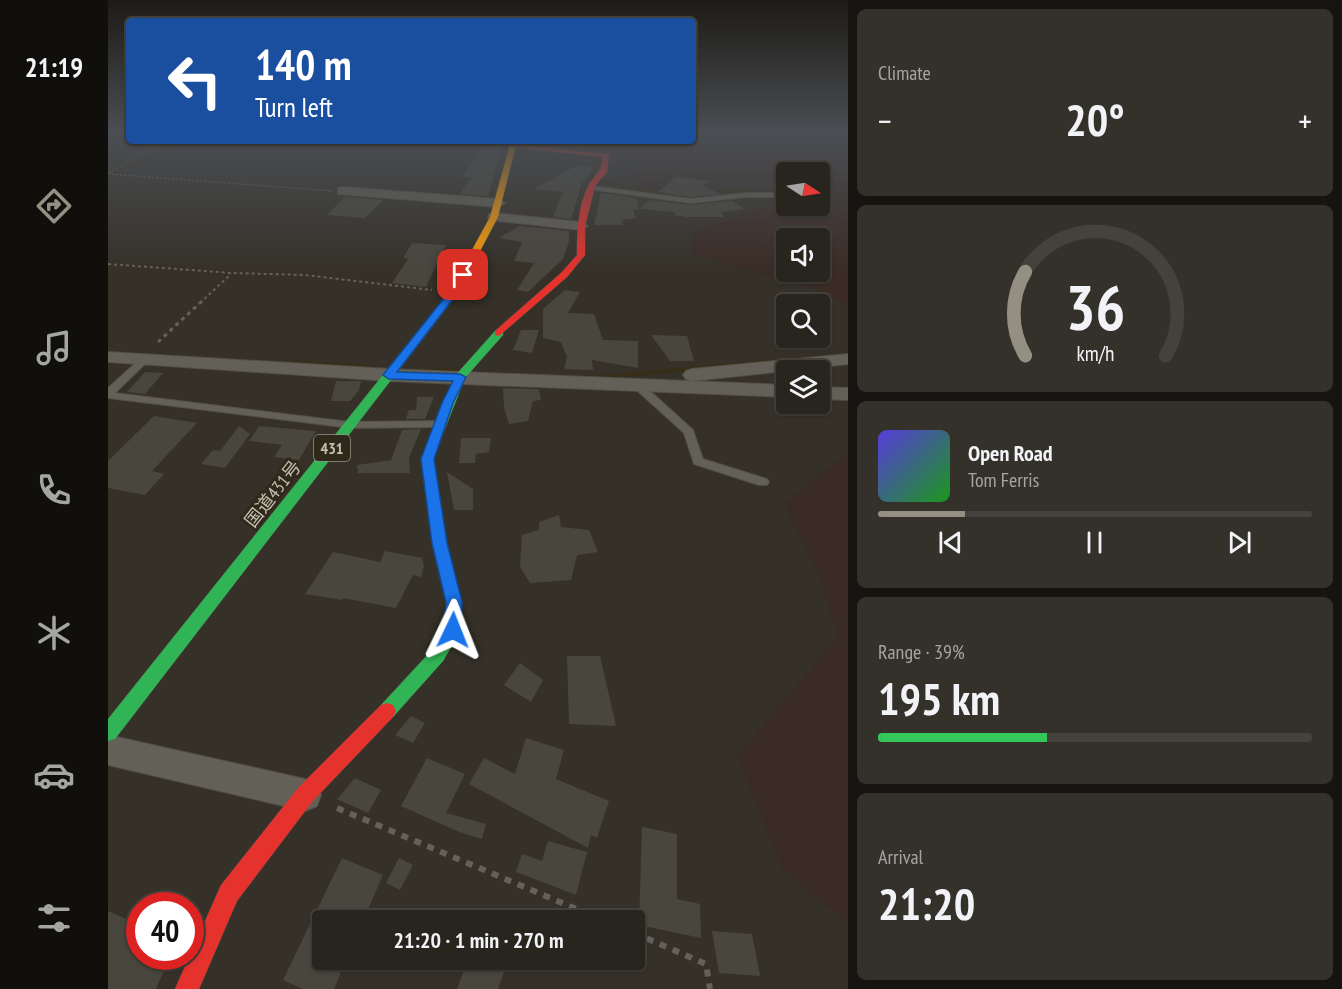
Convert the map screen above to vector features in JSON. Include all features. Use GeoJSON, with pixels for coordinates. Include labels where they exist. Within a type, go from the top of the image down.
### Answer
{"type":"FeatureCollection","features":[{"type":"Feature","properties":{"kind":"main road","name":"国道431号"},"geometry":{"type":"LineString","coordinates":[[108,733],[453,293],[494,218],[504,180]]}},
{"type":"Feature","properties":{"kind":"main road"},"geometry":{"type":"LineString","coordinates":[[187,989],[229,893],[305,795],[411,685],[437,656],[453,630],[454,602],[439,543],[427,459],[460,377],[500,332],[564,275],[581,255],[581,226],[591,188],[597,180]]}},
{"type":"Feature","properties":{"kind":"street"},"geometry":{"type":"LineString","coordinates":[[342,191],[499,204]]}},
{"type":"Feature","properties":{"kind":"street"},"geometry":{"type":"LineString","coordinates":[[494,218],[581,226]]}},
{"type":"Feature","properties":{"kind":"street"},"geometry":{"type":"LineString","coordinates":[[108,357],[389,375],[776,391]]}},
{"type":"Feature","properties":{"kind":"street"},"geometry":{"type":"LineString","coordinates":[[635,384],[848,359]]}},
{"type":"Feature","properties":{"kind":"street"},"geometry":{"type":"LineString","coordinates":[[830,393],[848,394]]}},
{"type":"Feature","properties":{"kind":"street"},"geometry":{"type":"LineString","coordinates":[[108,750],[305,795]]}},
{"type":"Feature","properties":{"kind":"lane"},"geometry":{"type":"LineString","coordinates":[[591,188],[691,201],[746,195],[776,195]]}},
{"type":"Feature","properties":{"kind":"lane"},"geometry":{"type":"LineString","coordinates":[[108,395],[144,360]]}},
{"type":"Feature","properties":{"kind":"lane"},"geometry":{"type":"LineString","coordinates":[[635,384],[689,432],[698,461],[763,482]]}},
{"type":"Feature","properties":{"kind":"lane"},"geometry":{"type":"LineString","coordinates":[[108,395],[350,425],[440,424]]}},
{"type":"Feature","properties":{"kind":"path"},"geometry":{"type":"LineString","coordinates":[[193,180],[342,191]]}},
{"type":"Feature","properties":{"kind":"path"},"geometry":{"type":"LineString","coordinates":[[108,264],[232,273],[305,275],[453,293]]}},
{"type":"Feature","properties":{"kind":"path"},"geometry":{"type":"LineString","coordinates":[[158,342],[232,273]]}},
{"type":"Feature","properties":{"kind":"path"},"geometry":{"type":"LineString","coordinates":[[305,795],[579,910]]}},
{"type":"Feature","properties":{"kind":"path"},"geometry":{"type":"LineString","coordinates":[[645,938],[706,964],[710,989]]}},
{"type":"Feature","properties":{"kind":"shaded area"},"geometry":{"type":"Polygon","coordinates":[[[635,180],[665,180],[663,181],[674,189],[665,194],[642,190],[635,180]]]}},
{"type":"Feature","properties":{"kind":"shaded area"},"geometry":{"type":"Polygon","coordinates":[[[711,180],[746,180],[723,182],[711,180]]]}},
{"type":"Feature","properties":{"kind":"shaded area"},"geometry":{"type":"Polygon","coordinates":[[[830,180],[848,180],[848,306],[830,296],[830,294],[791,282],[830,282],[830,228],[776,228],[776,277],[691,252],[692,232],[761,208],[776,208],[776,216],[830,216],[830,208],[836,208],[836,199],[830,196],[830,180]]]}},
{"type":"Feature","properties":{"kind":"shaded area"},"geometry":{"type":"Polygon","coordinates":[[[848,452],[848,924],[782,869],[737,756],[838,637],[819,574],[784,503],[848,452]]]}},
{"type":"Feature","properties":{"kind":"building"},"geometry":{"type":"Polygon","coordinates":[[[469,180],[493,180],[488,196],[460,194],[469,180]]]}},
{"type":"Feature","properties":{"kind":"building"},"geometry":{"type":"Polygon","coordinates":[[[550,180],[585,180],[571,219],[553,217],[563,192],[534,189],[550,180]]]}},
{"type":"Feature","properties":{"kind":"building"},"geometry":{"type":"Polygon","coordinates":[[[672,180],[703,180],[710,181],[702,186],[721,194],[691,197],[658,192],[672,180]]]}},
{"type":"Feature","properties":{"kind":"building"},"geometry":{"type":"Polygon","coordinates":[[[601,193],[636,198],[639,210],[633,209],[636,218],[621,220],[623,225],[594,225],[601,193]]]}},
{"type":"Feature","properties":{"kind":"building"},"geometry":{"type":"Polygon","coordinates":[[[345,197],[383,200],[365,218],[327,215],[345,197]]]}},
{"type":"Feature","properties":{"kind":"building"},"geometry":{"type":"Polygon","coordinates":[[[649,200],[691,205],[732,201],[744,209],[721,212],[724,217],[687,217],[675,215],[675,212],[639,209],[649,200]]]}},
{"type":"Feature","properties":{"kind":"building"},"geometry":{"type":"Polygon","coordinates":[[[520,226],[569,231],[569,241],[563,259],[528,292],[517,290],[534,263],[514,261],[522,242],[499,238],[520,226]]]}},
{"type":"Feature","properties":{"kind":"building"},"geometry":{"type":"Polygon","coordinates":[[[412,243],[446,245],[426,287],[392,283],[408,259],[403,258],[412,243]]]}},
{"type":"Feature","properties":{"kind":"building"},"geometry":{"type":"Polygon","coordinates":[[[565,290],[580,292],[568,313],[594,314],[603,340],[638,341],[638,368],[592,360],[593,370],[564,369],[567,357],[561,342],[543,338],[543,309],[565,290]]]}},
{"type":"Feature","properties":{"kind":"building"},"geometry":{"type":"Polygon","coordinates":[[[521,330],[539,330],[532,353],[513,350],[521,330]]]}},
{"type":"Feature","properties":{"kind":"building"},"geometry":{"type":"Polygon","coordinates":[[[651,335],[687,336],[694,361],[670,361],[651,335]]]}},
{"type":"Feature","properties":{"kind":"building"},"geometry":{"type":"Polygon","coordinates":[[[145,372],[163,373],[145,394],[127,392],[145,372]]]}},
{"type":"Feature","properties":{"kind":"building"},"geometry":{"type":"Polygon","coordinates":[[[336,381],[361,381],[359,390],[350,401],[331,401],[336,381]]]}},
{"type":"Feature","properties":{"kind":"building"},"geometry":{"type":"Polygon","coordinates":[[[503,388],[539,389],[541,400],[533,401],[528,421],[509,424],[504,407],[503,388]]]}},
{"type":"Feature","properties":{"kind":"building"},"geometry":{"type":"Polygon","coordinates":[[[417,397],[434,397],[425,419],[406,419],[409,410],[416,410],[417,397]]]}},
{"type":"Feature","properties":{"kind":"building"},"geometry":{"type":"Polygon","coordinates":[[[154,416],[197,423],[152,471],[164,474],[145,495],[108,488],[108,461],[154,416]]]}},
{"type":"Feature","properties":{"kind":"building"},"geometry":{"type":"Polygon","coordinates":[[[239,426],[250,434],[225,468],[201,464],[213,450],[220,451],[239,426]]]}},
{"type":"Feature","properties":{"kind":"building"},"geometry":{"type":"Polygon","coordinates":[[[259,426],[316,431],[299,460],[274,457],[282,445],[249,441],[259,426]]]}},
{"type":"Feature","properties":{"kind":"building"},"geometry":{"type":"Polygon","coordinates":[[[421,429],[409,458],[410,473],[358,473],[357,465],[391,460],[402,430],[421,429]]]}},
{"type":"Feature","properties":{"kind":"building"},"geometry":{"type":"Polygon","coordinates":[[[461,438],[491,438],[489,452],[476,454],[475,463],[459,463],[461,438]]]}},
{"type":"Feature","properties":{"kind":"building"},"geometry":{"type":"Polygon","coordinates":[[[447,472],[473,489],[473,510],[454,510],[447,472]]]}},
{"type":"Feature","properties":{"kind":"building"},"geometry":{"type":"Polygon","coordinates":[[[559,515],[561,527],[589,530],[598,552],[577,555],[571,580],[530,583],[520,567],[522,535],[539,530],[539,522],[559,515]]]}},
{"type":"Feature","properties":{"kind":"building"},"geometry":{"type":"Polygon","coordinates":[[[385,551],[422,558],[424,566],[421,577],[413,575],[396,608],[343,598],[342,600],[305,594],[333,552],[380,562],[385,551]]]}},
{"type":"Feature","properties":{"kind":"building"},"geometry":{"type":"Polygon","coordinates":[[[567,656],[600,656],[616,726],[569,724],[567,656]]]}},
{"type":"Feature","properties":{"kind":"building"},"geometry":{"type":"Polygon","coordinates":[[[520,663],[543,680],[531,702],[504,685],[520,663]]]}},
{"type":"Feature","properties":{"kind":"building"},"geometry":{"type":"Polygon","coordinates":[[[411,716],[425,723],[413,743],[395,735],[411,716]]]}},
{"type":"Feature","properties":{"kind":"building"},"geometry":{"type":"Polygon","coordinates":[[[526,738],[564,750],[556,779],[609,801],[597,838],[591,835],[588,848],[469,784],[484,758],[515,774],[526,738]]]}},
{"type":"Feature","properties":{"kind":"building"},"geometry":{"type":"Polygon","coordinates":[[[427,758],[465,774],[446,813],[486,824],[482,839],[459,832],[401,806],[427,758]]]}},
{"type":"Feature","properties":{"kind":"building"},"geometry":{"type":"Polygon","coordinates":[[[355,778],[381,790],[368,813],[337,799],[355,778]]]}},
{"type":"Feature","properties":{"kind":"building"},"geometry":{"type":"Polygon","coordinates":[[[642,827],[677,834],[677,899],[700,904],[701,938],[645,926],[645,910],[639,910],[642,827]]]}},
{"type":"Feature","properties":{"kind":"building"},"geometry":{"type":"Polygon","coordinates":[[[548,841],[587,852],[576,895],[516,872],[522,854],[542,861],[548,841]]]}},
{"type":"Feature","properties":{"kind":"building"},"geometry":{"type":"Polygon","coordinates":[[[342,858],[383,875],[368,910],[317,910],[342,858]]]}},
{"type":"Feature","properties":{"kind":"building"},"geometry":{"type":"Polygon","coordinates":[[[399,858],[413,865],[400,890],[386,883],[399,858]]]}},
{"type":"Feature","properties":{"kind":"building"},"geometry":{"type":"Polygon","coordinates":[[[108,911],[126,919],[126,970],[164,970],[156,989],[108,989],[108,911]]]}},
{"type":"Feature","properties":{"kind":"building"},"geometry":{"type":"Polygon","coordinates":[[[312,920],[312,970],[342,970],[334,989],[303,989],[283,980],[312,920]]]}},
{"type":"Feature","properties":{"kind":"building"},"geometry":{"type":"Polygon","coordinates":[[[712,931],[752,934],[760,976],[719,973],[712,931]]]}},
{"type":"Feature","properties":{"kind":"building"},"geometry":{"type":"Polygon","coordinates":[[[464,970],[505,970],[498,989],[457,989],[464,970]]]}},
{"type":"Feature","properties":{"kind":"waterway"},"geometry":{"type":"LineString","coordinates":[[596,180],[634,190],[678,193]]}},
{"type":"Feature","properties":{"kind":"waterway"},"geometry":{"type":"LineString","coordinates":[[830,183],[841,180]]}},
{"type":"Feature","properties":{"kind":"waterway"},"geometry":{"type":"LineString","coordinates":[[706,191],[776,192]]}},
{"type":"Feature","properties":{"kind":"waterway"},"geometry":{"type":"LineString","coordinates":[[592,378],[845,355]]}},
{"type":"Feature","properties":{"kind":"waterway"},"geometry":{"type":"LineString","coordinates":[[294,363],[374,367]]}},
{"type":"Feature","properties":{"kind":"waterway"},"geometry":{"type":"LineString","coordinates":[[433,370],[456,371]]}},
{"type":"Feature","properties":{"kind":"traffic: fast"},"geometry":{"type":"LineString","coordinates":[[387,711],[437,656],[453,630],[454,602],[439,543],[427,459],[460,377],[499,333]]}},
{"type":"Feature","properties":{"kind":"traffic: fast"},"geometry":{"type":"LineString","coordinates":[[108,733],[414,343]]}},
{"type":"Feature","properties":{"kind":"traffic: slow"},"geometry":{"type":"LineString","coordinates":[[414,343],[453,293],[494,217],[504,180]]}},
{"type":"Feature","properties":{"kind":"traffic: jam"},"geometry":{"type":"LineString","coordinates":[[499,333],[564,275],[581,255],[581,226],[592,186],[597,180]]}},
{"type":"Feature","properties":{"kind":"traffic: jam"},"geometry":{"type":"LineString","coordinates":[[187,989],[229,893],[305,795],[387,711]]}},
{"type":"Feature","properties":{"kind":"route"},"geometry":{"type":"LineString","coordinates":[[453,630],[454,602],[439,543],[427,459],[460,377],[389,375],[453,293],[463,275]]}}]}
